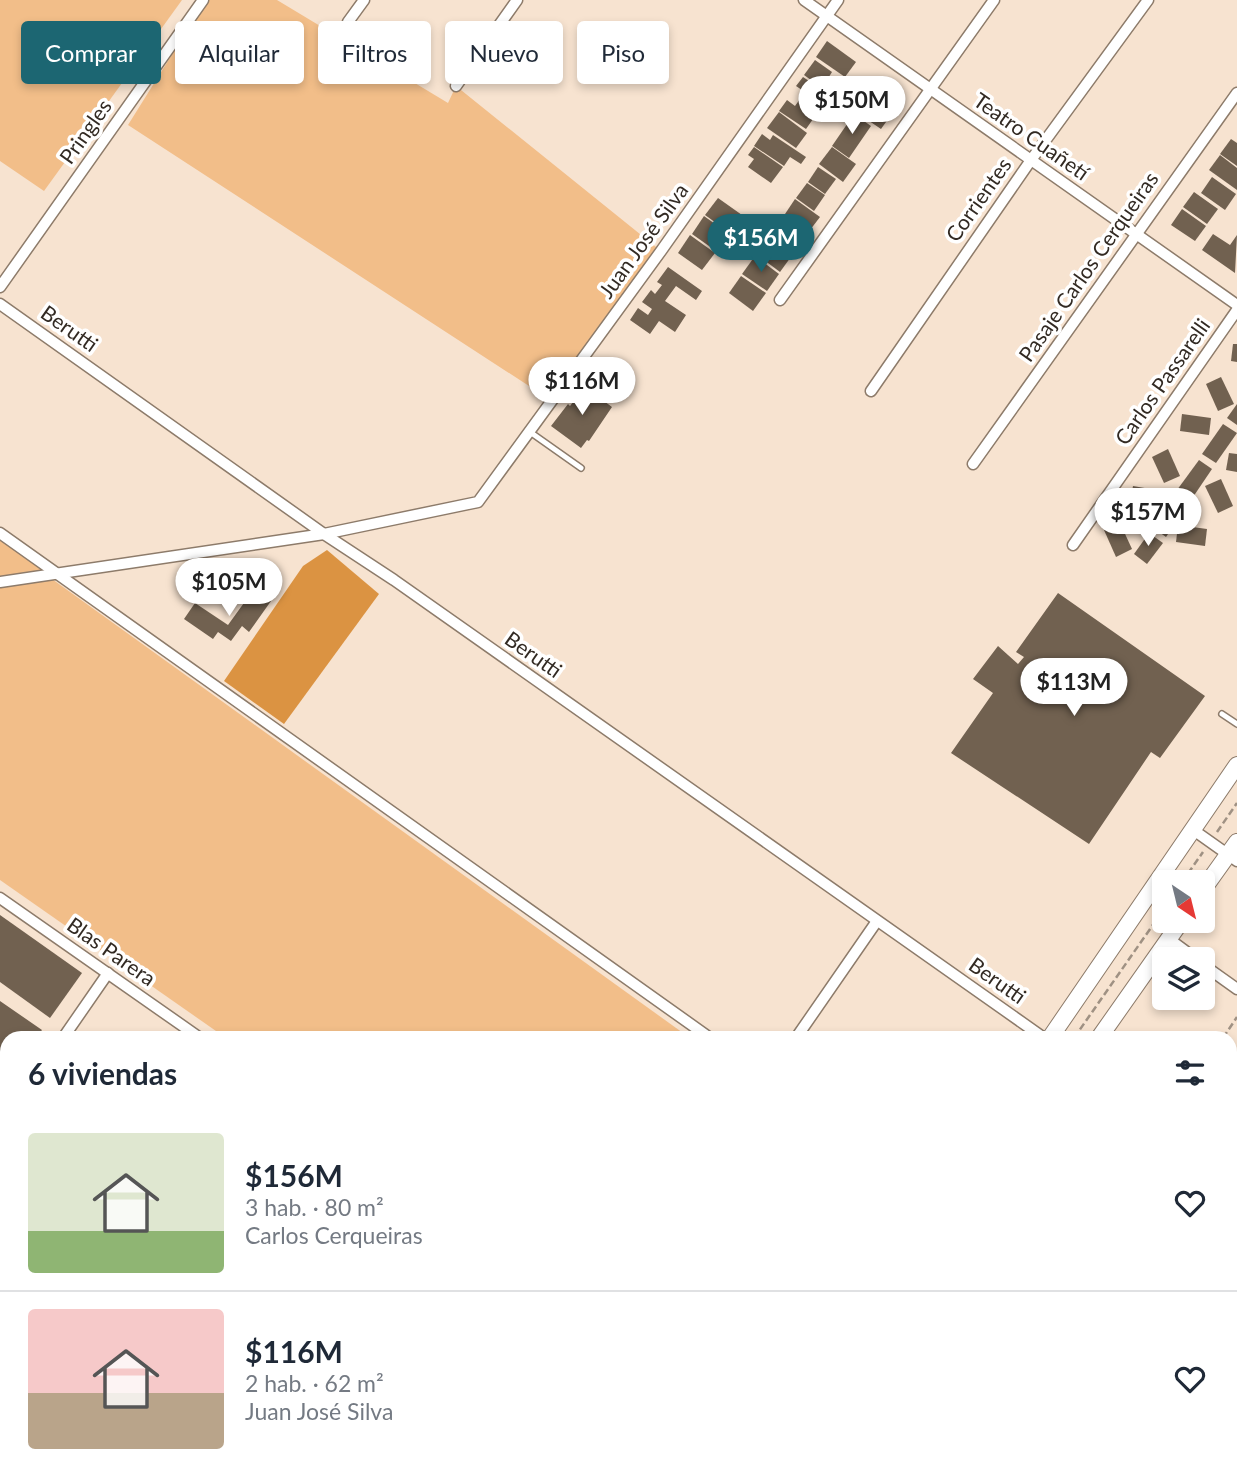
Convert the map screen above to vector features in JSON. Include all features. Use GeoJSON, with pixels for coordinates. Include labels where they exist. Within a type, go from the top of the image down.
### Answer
{"type":"FeatureCollection","features":[{"type":"Feature","properties":{"kind":"main road"},"geometry":{"type":"LineString","coordinates":[[1055,1031],[1237,765]]}},
{"type":"Feature","properties":{"kind":"main road"},"geometry":{"type":"LineString","coordinates":[[1215,875],[1234,852]]}},
{"type":"Feature","properties":{"kind":"main road"},"geometry":{"type":"LineString","coordinates":[[1104,1031],[1173,933]]}},
{"type":"Feature","properties":{"kind":"street","name":"Pringles"},"geometry":{"type":"LineString","coordinates":[[0,287],[203,0]]}},
{"type":"Feature","properties":{"kind":"street"},"geometry":{"type":"LineString","coordinates":[[349,21],[364,0]]}},
{"type":"Feature","properties":{"kind":"street"},"geometry":{"type":"LineString","coordinates":[[456,86],[517,0]]}},
{"type":"Feature","properties":{"kind":"street","name":"Teatro Cuañetí"},"geometry":{"type":"LineString","coordinates":[[804,0],[1237,308]]}},
{"type":"Feature","properties":{"kind":"street","name":"Juan José Silva"},"geometry":{"type":"LineString","coordinates":[[324,534],[478,502],[661,251],[838,0]]}},
{"type":"Feature","properties":{"kind":"street"},"geometry":{"type":"LineString","coordinates":[[780,300],[994,0]]}},
{"type":"Feature","properties":{"kind":"street","name":"Corrientes"},"geometry":{"type":"LineString","coordinates":[[871,391],[1031,160],[1148,0]]}},
{"type":"Feature","properties":{"kind":"street","name":"Pasaje Carlos Cerqueiras"},"geometry":{"type":"LineString","coordinates":[[972,464],[1237,93]]}},
{"type":"Feature","properties":{"kind":"street","name":"Berutti"},"geometry":{"type":"LineString","coordinates":[[0,304],[1034,1031]]}},
{"type":"Feature","properties":{"kind":"street","name":"Carlos Passarelli"},"geometry":{"type":"LineString","coordinates":[[1073,545],[1237,308]]}},
{"type":"Feature","properties":{"kind":"street"},"geometry":{"type":"LineString","coordinates":[[0,533],[700,1031]]}},
{"type":"Feature","properties":{"kind":"street"},"geometry":{"type":"LineString","coordinates":[[0,582],[324,534]]}},
{"type":"Feature","properties":{"kind":"street"},"geometry":{"type":"LineString","coordinates":[[1192,829],[1234,852]]}},
{"type":"Feature","properties":{"kind":"street","name":"Blas Parera"},"geometry":{"type":"LineString","coordinates":[[0,898],[190,1031]]}},
{"type":"Feature","properties":{"kind":"street"},"geometry":{"type":"LineString","coordinates":[[801,1031],[877,921]]}},
{"type":"Feature","properties":{"kind":"street"},"geometry":{"type":"LineString","coordinates":[[1169,939],[1180,947]]}},
{"type":"Feature","properties":{"kind":"street"},"geometry":{"type":"LineString","coordinates":[[68,1031],[108,973]]}},
{"type":"Feature","properties":{"kind":"street"},"geometry":{"type":"LineString","coordinates":[[1215,973],[1237,989]]}},
{"type":"Feature","properties":{"kind":"lane"},"geometry":{"type":"LineString","coordinates":[[530,432],[581,468]]}},
{"type":"Feature","properties":{"kind":"lane"},"geometry":{"type":"LineString","coordinates":[[1222,714],[1237,724]]}},
{"type":"Feature","properties":{"kind":"path"},"geometry":{"type":"LineString","coordinates":[[1079,1031],[1152,926]]}},
{"type":"Feature","properties":{"kind":"shaded area"},"geometry":{"type":"Polygon","coordinates":[[[0,0],[182,0],[161,29],[161,21],[21,21],[21,84],[121,84],[44,191],[0,161],[0,0]]]}},
{"type":"Feature","properties":{"kind":"shaded area"},"geometry":{"type":"Polygon","coordinates":[[[206,0],[277,0],[318,25],[318,84],[416,84],[448,103],[456,86],[661,251],[552,401],[128,125],[154,84],[161,84],[161,72],[175,50],[175,84],[304,84],[304,21],[193,21],[206,0]]]}},
{"type":"Feature","properties":{"kind":"shaded area"},"geometry":{"type":"Polygon","coordinates":[[[0,533],[55,572],[0,582],[0,533]]]}},
{"type":"Feature","properties":{"kind":"shaded area"},"geometry":{"type":"Polygon","coordinates":[[[327,550],[379,594],[284,724],[224,681],[303,566],[327,550]]]}},
{"type":"Feature","properties":{"kind":"shaded area"},"geometry":{"type":"Polygon","coordinates":[[[52,579],[680,1031],[216,1031],[0,880],[0,588],[52,579]]]}},
{"type":"Feature","properties":{"kind":"building"},"geometry":{"type":"Polygon","coordinates":[[[827,41],[856,62],[845,77],[816,57],[827,41]]]}},
{"type":"Feature","properties":{"kind":"building"},"geometry":{"type":"Polygon","coordinates":[[[815,60],[832,72],[822,88],[804,75],[815,60]]]}},
{"type":"Feature","properties":{"kind":"building"},"geometry":{"type":"Polygon","coordinates":[[[803,77],[830,95],[806,129],[779,111],[787,100],[795,106],[805,92],[796,86],[803,77]]]}},
{"type":"Feature","properties":{"kind":"building"},"geometry":{"type":"Polygon","coordinates":[[[881,79],[897,90],[888,102],[896,108],[881,129],[850,108],[857,99],[864,103],[881,79]]]}},
{"type":"Feature","properties":{"kind":"building"},"geometry":{"type":"Polygon","coordinates":[[[779,112],[807,133],[796,148],[767,128],[779,112]]]}},
{"type":"Feature","properties":{"kind":"building"},"geometry":{"type":"Polygon","coordinates":[[[854,114],[871,126],[849,158],[832,146],[854,114]]]}},
{"type":"Feature","properties":{"kind":"building"},"geometry":{"type":"Polygon","coordinates":[[[762,134],[770,140],[773,135],[806,157],[801,164],[790,157],[784,166],[754,146],[762,134]]]}},
{"type":"Feature","properties":{"kind":"building"},"geometry":{"type":"Polygon","coordinates":[[[1231,139],[1237,143],[1237,166],[1220,154],[1231,139]]]}},
{"type":"Feature","properties":{"kind":"building"},"geometry":{"type":"Polygon","coordinates":[[[754,147],[783,167],[771,183],[748,167],[754,159],[748,155],[754,147]]]}},
{"type":"Feature","properties":{"kind":"building"},"geometry":{"type":"Polygon","coordinates":[[[832,147],[856,164],[843,182],[819,164],[832,147]]]}},
{"type":"Feature","properties":{"kind":"building"},"geometry":{"type":"Polygon","coordinates":[[[1220,155],[1237,168],[1237,190],[1209,170],[1220,155]]]}},
{"type":"Feature","properties":{"kind":"building"},"geometry":{"type":"Polygon","coordinates":[[[818,167],[836,179],[825,194],[808,182],[818,167]]]}},
{"type":"Feature","properties":{"kind":"building"},"geometry":{"type":"Polygon","coordinates":[[[1212,177],[1236,194],[1225,210],[1201,193],[1212,177]]]}},
{"type":"Feature","properties":{"kind":"building"},"geometry":{"type":"Polygon","coordinates":[[[807,183],[825,195],[814,211],[796,198],[807,183]]]}},
{"type":"Feature","properties":{"kind":"building"},"geometry":{"type":"Polygon","coordinates":[[[1194,192],[1218,209],[1207,224],[1183,207],[1194,192]]]}},
{"type":"Feature","properties":{"kind":"building"},"geometry":{"type":"Polygon","coordinates":[[[718,198],[742,215],[730,233],[705,215],[718,198]]]}},
{"type":"Feature","properties":{"kind":"building"},"geometry":{"type":"Polygon","coordinates":[[[795,199],[820,217],[807,234],[783,217],[795,199]]]}},
{"type":"Feature","properties":{"kind":"building"},"geometry":{"type":"Polygon","coordinates":[[[1182,209],[1206,226],[1195,241],[1171,225],[1182,209]]]}},
{"type":"Feature","properties":{"kind":"building"},"geometry":{"type":"Polygon","coordinates":[[[704,216],[729,234],[716,251],[692,234],[704,216]]]}},
{"type":"Feature","properties":{"kind":"building"},"geometry":{"type":"Polygon","coordinates":[[[782,218],[807,236],[794,253],[769,236],[782,218]]]}},
{"type":"Feature","properties":{"kind":"building"},"geometry":{"type":"Polygon","coordinates":[[[1213,234],[1230,245],[1237,235],[1235,273],[1202,250],[1213,234]]]}},
{"type":"Feature","properties":{"kind":"building"},"geometry":{"type":"Polygon","coordinates":[[[690,235],[715,253],[702,270],[678,253],[690,235]]]}},
{"type":"Feature","properties":{"kind":"building"},"geometry":{"type":"Polygon","coordinates":[[[769,237],[793,254],[780,272],[756,254],[769,237]]]}},
{"type":"Feature","properties":{"kind":"building"},"geometry":{"type":"Polygon","coordinates":[[[755,256],[779,274],[767,291],[742,274],[755,256]]]}},
{"type":"Feature","properties":{"kind":"building"},"geometry":{"type":"Polygon","coordinates":[[[668,267],[702,291],[696,300],[676,286],[665,301],[686,315],[675,332],[659,321],[650,334],[630,320],[638,308],[648,315],[652,309],[642,302],[651,290],[655,294],[662,285],[657,282],[668,267]]]}},
{"type":"Feature","properties":{"kind":"building"},"geometry":{"type":"Polygon","coordinates":[[[741,276],[766,293],[753,311],[729,293],[741,276]]]}},
{"type":"Feature","properties":{"kind":"building"},"geometry":{"type":"Polygon","coordinates":[[[1233,344],[1237,344],[1237,362],[1231,361],[1233,344]]]}},
{"type":"Feature","properties":{"kind":"building"},"geometry":{"type":"Polygon","coordinates":[[[1221,377],[1234,404],[1218,411],[1206,384],[1221,377]]]}},
{"type":"Feature","properties":{"kind":"building"},"geometry":{"type":"Polygon","coordinates":[[[581,384],[612,407],[589,441],[581,448],[551,426],[577,397],[574,395],[581,384]]]}},
{"type":"Feature","properties":{"kind":"building"},"geometry":{"type":"Polygon","coordinates":[[[1237,404],[1237,425],[1227,418],[1237,404]]]}},
{"type":"Feature","properties":{"kind":"building"},"geometry":{"type":"Polygon","coordinates":[[[1182,414],[1211,418],[1209,435],[1180,431],[1182,414]]]}},
{"type":"Feature","properties":{"kind":"building"},"geometry":{"type":"Polygon","coordinates":[[[1223,424],[1237,433],[1216,463],[1202,454],[1223,424]]]}},
{"type":"Feature","properties":{"kind":"building"},"geometry":{"type":"Polygon","coordinates":[[[1168,449],[1180,476],[1164,483],[1152,457],[1168,449]]]}},
{"type":"Feature","properties":{"kind":"building"},"geometry":{"type":"Polygon","coordinates":[[[1229,453],[1237,454],[1237,472],[1226,470],[1229,453]]]}},
{"type":"Feature","properties":{"kind":"building"},"geometry":{"type":"Polygon","coordinates":[[[1199,460],[1212,469],[1191,500],[1177,490],[1199,460]]]}},
{"type":"Feature","properties":{"kind":"building"},"geometry":{"type":"Polygon","coordinates":[[[1221,479],[1233,506],[1218,513],[1205,486],[1221,479]]]}},
{"type":"Feature","properties":{"kind":"building"},"geometry":{"type":"Polygon","coordinates":[[[1133,486],[1162,491],[1159,508],[1130,503],[1133,486]]]}},
{"type":"Feature","properties":{"kind":"building"},"geometry":{"type":"Polygon","coordinates":[[[1173,497],[1187,506],[1166,537],[1152,527],[1173,497]]]}},
{"type":"Feature","properties":{"kind":"building"},"geometry":{"type":"Polygon","coordinates":[[[1120,523],[1132,549],[1116,557],[1104,530],[1120,523]]]}},
{"type":"Feature","properties":{"kind":"building"},"geometry":{"type":"Polygon","coordinates":[[[1178,525],[1207,529],[1205,546],[1176,542],[1178,525]]]}},
{"type":"Feature","properties":{"kind":"building"},"geometry":{"type":"Polygon","coordinates":[[[1149,533],[1163,543],[1147,564],[1134,554],[1149,533]]]}},
{"type":"Feature","properties":{"kind":"building"},"geometry":{"type":"Polygon","coordinates":[[[254,589],[271,601],[249,632],[242,626],[231,641],[218,632],[213,639],[184,619],[195,603],[228,625],[254,589]]]}},
{"type":"Feature","properties":{"kind":"building"},"geometry":{"type":"Polygon","coordinates":[[[1058,593],[1205,696],[1160,758],[1151,752],[1089,844],[951,753],[993,693],[973,679],[998,646],[1018,664],[1024,657],[1016,652],[1058,593]]]}},
{"type":"Feature","properties":{"kind":"building"},"geometry":{"type":"Polygon","coordinates":[[[0,915],[82,973],[50,1018],[0,982],[0,915]]]}},
{"type":"Feature","properties":{"kind":"building"},"geometry":{"type":"Polygon","coordinates":[[[0,1001],[42,1030],[41,1031],[0,1031],[0,1001]]]}}]}
